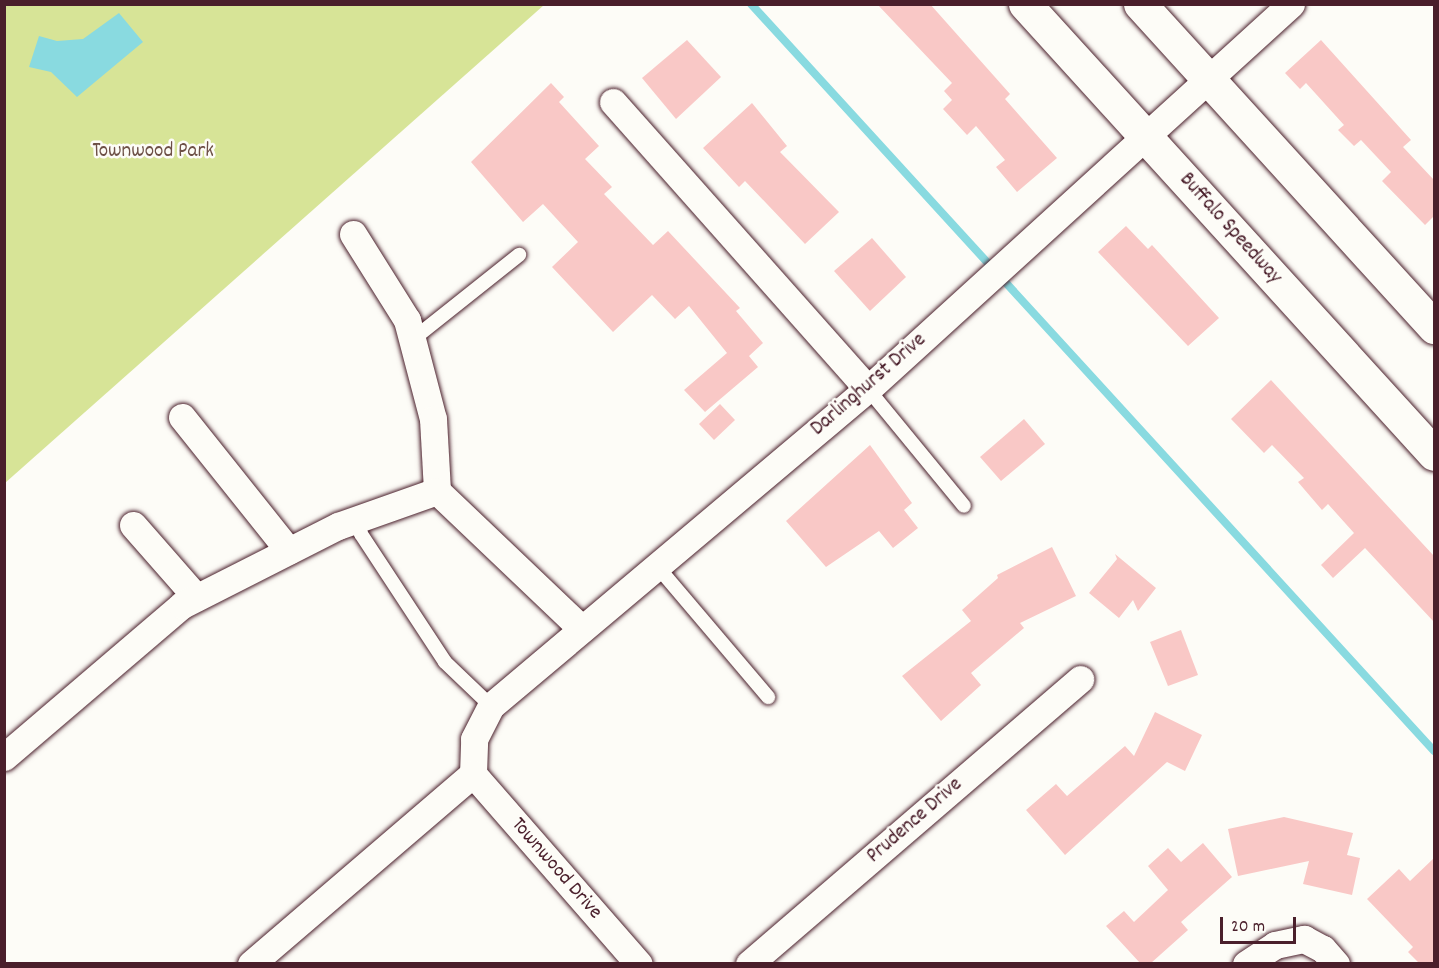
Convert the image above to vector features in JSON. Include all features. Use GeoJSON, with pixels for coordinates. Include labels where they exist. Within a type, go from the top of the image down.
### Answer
{"type":"FeatureCollection","features":[{"type":"Feature","properties":{"kind":"main road","name":"Buffalo Speedway"},"geometry":{"type":"LineString","coordinates":[[1025,4],[1434,454]]}},
{"type":"Feature","properties":{"kind":"main road"},"geometry":{"type":"LineString","coordinates":[[1140,4],[1434,327]]}},
{"type":"Feature","properties":{"kind":"street","name":"Darlinghurst Drive"},"geometry":{"type":"LineString","coordinates":[[473,774],[474,739],[491,706],[868,389],[1291,4]]}},
{"type":"Feature","properties":{"kind":"street"},"geometry":{"type":"LineString","coordinates":[[613,102],[868,389]]}},
{"type":"Feature","properties":{"kind":"street"},"geometry":{"type":"LineString","coordinates":[[353,234],[406,320],[433,419],[437,491],[582,629]]}},
{"type":"Feature","properties":{"kind":"street"},"geometry":{"type":"LineString","coordinates":[[182,417],[289,551]]}},
{"type":"Feature","properties":{"kind":"street"},"geometry":{"type":"LineString","coordinates":[[4,758],[196,597],[358,519],[437,491]]}},
{"type":"Feature","properties":{"kind":"street"},"geometry":{"type":"LineString","coordinates":[[133,525],[196,597]]}},
{"type":"Feature","properties":{"kind":"street","name":"Prudence Drive"},"geometry":{"type":"LineString","coordinates":[[749,963],[1080,679]]}},
{"type":"Feature","properties":{"kind":"street"},"geometry":{"type":"LineString","coordinates":[[251,963],[473,774]]}},
{"type":"Feature","properties":{"kind":"street","name":"Townwood Drive"},"geometry":{"type":"LineString","coordinates":[[473,774],[639,963]]}},
{"type":"Feature","properties":{"kind":"street"},"geometry":{"type":"LineString","coordinates":[[1246,963],[1275,945],[1304,939],[1336,963]]}},
{"type":"Feature","properties":{"kind":"lane"},"geometry":{"type":"LineString","coordinates":[[412,340],[519,255]]}},
{"type":"Feature","properties":{"kind":"lane"},"geometry":{"type":"LineString","coordinates":[[868,389],[964,506]]}},
{"type":"Feature","properties":{"kind":"lane"},"geometry":{"type":"LineString","coordinates":[[358,519],[361,534],[445,662],[491,706]]}},
{"type":"Feature","properties":{"kind":"lane"},"geometry":{"type":"LineString","coordinates":[[657,566],[768,697]]}},
{"type":"Feature","properties":{"kind":"green space","name":"Townwood Park"},"geometry":{"type":"Polygon","coordinates":[[[5,5],[544,5],[5,483],[5,5]]]}},
{"type":"Feature","properties":{"kind":"water"},"geometry":{"type":"Polygon","coordinates":[[[119,13],[143,42],[77,97],[51,72],[29,67],[39,36],[57,41],[83,39],[119,13]]]}},
{"type":"Feature","properties":{"kind":"building"},"geometry":{"type":"Polygon","coordinates":[[[877,4],[930,4],[1010,94],[1005,99],[1057,158],[1017,192],[996,167],[1005,160],[976,126],[967,135],[943,109],[952,100],[944,91],[952,83],[877,4]]]}},
{"type":"Feature","properties":{"kind":"building"},"geometry":{"type":"Polygon","coordinates":[[[687,40],[721,77],[676,119],[642,78],[687,40]]]}},
{"type":"Feature","properties":{"kind":"building"},"geometry":{"type":"Polygon","coordinates":[[[1321,40],[1411,140],[1403,147],[1434,180],[1434,216],[1425,225],[1382,181],[1391,172],[1361,140],[1354,146],[1338,130],[1344,125],[1306,83],[1300,89],[1285,73],[1321,40]]]}},
{"type":"Feature","properties":{"kind":"building"},"geometry":{"type":"Polygon","coordinates":[[[551,83],[564,97],[559,102],[599,146],[585,159],[612,187],[604,194],[653,245],[668,231],[740,308],[736,311],[763,343],[749,356],[758,367],[705,412],[684,390],[727,353],[689,306],[675,319],[652,295],[613,332],[552,267],[578,242],[543,204],[523,222],[471,162],[551,83]]]}},
{"type":"Feature","properties":{"kind":"building"},"geometry":{"type":"Polygon","coordinates":[[[752,103],[787,146],[780,152],[839,212],[805,244],[745,181],[739,187],[703,148],[752,103]]]}},
{"type":"Feature","properties":{"kind":"building"},"geometry":{"type":"Polygon","coordinates":[[[1126,226],[1148,249],[1152,245],[1219,318],[1188,346],[1098,252],[1126,226]]]}},
{"type":"Feature","properties":{"kind":"building"},"geometry":{"type":"Polygon","coordinates":[[[872,238],[906,277],[870,311],[834,271],[872,238]]]}},
{"type":"Feature","properties":{"kind":"building"},"geometry":{"type":"Polygon","coordinates":[[[1271,380],[1434,556],[1434,622],[1365,548],[1333,578],[1321,565],[1354,533],[1328,504],[1322,510],[1298,482],[1304,478],[1272,445],[1264,453],[1231,419],[1271,380]]]}},
{"type":"Feature","properties":{"kind":"building"},"geometry":{"type":"Polygon","coordinates":[[[720,404],[735,420],[714,440],[699,424],[720,404]]]}},
{"type":"Feature","properties":{"kind":"building"},"geometry":{"type":"Polygon","coordinates":[[[1024,419],[1045,444],[1001,481],[980,457],[1024,419]]]}},
{"type":"Feature","properties":{"kind":"building"},"geometry":{"type":"Polygon","coordinates":[[[870,445],[912,503],[904,510],[918,528],[893,548],[879,531],[826,567],[786,521],[870,445]]]}},
{"type":"Feature","properties":{"kind":"building"},"geometry":{"type":"Polygon","coordinates":[[[1052,547],[1076,596],[1020,623],[1024,628],[971,673],[981,685],[941,721],[902,676],[971,621],[962,610],[998,578],[997,575],[1052,547]]]}},
{"type":"Feature","properties":{"kind":"building"},"geometry":{"type":"Polygon","coordinates":[[[1115,554],[1156,588],[1138,611],[1133,600],[1119,618],[1089,593],[1117,559],[1115,554]]]}},
{"type":"Feature","properties":{"kind":"building"},"geometry":{"type":"Polygon","coordinates":[[[1181,630],[1198,675],[1168,686],[1150,642],[1181,630]]]}},
{"type":"Feature","properties":{"kind":"building"},"geometry":{"type":"Polygon","coordinates":[[[1155,712],[1202,735],[1185,771],[1167,762],[1065,855],[1026,810],[1056,784],[1067,796],[1125,746],[1134,756],[1155,712]]]}},
{"type":"Feature","properties":{"kind":"building"},"geometry":{"type":"Polygon","coordinates":[[[1284,817],[1353,833],[1347,855],[1360,858],[1352,895],[1303,884],[1309,861],[1238,876],[1228,829],[1284,817]]]}},
{"type":"Feature","properties":{"kind":"building"},"geometry":{"type":"Polygon","coordinates":[[[1203,843],[1232,877],[1181,922],[1188,930],[1151,963],[1140,963],[1106,926],[1124,911],[1134,922],[1168,890],[1148,866],[1168,848],[1181,862],[1203,843]]]}},
{"type":"Feature","properties":{"kind":"building"},"geometry":{"type":"Polygon","coordinates":[[[1434,858],[1434,963],[1419,963],[1408,952],[1413,947],[1367,899],[1399,869],[1410,881],[1434,858]]]}},
{"type":"Feature","properties":{"kind":"waterway"},"geometry":{"type":"LineString","coordinates":[[751,4],[1434,751]]}}]}
